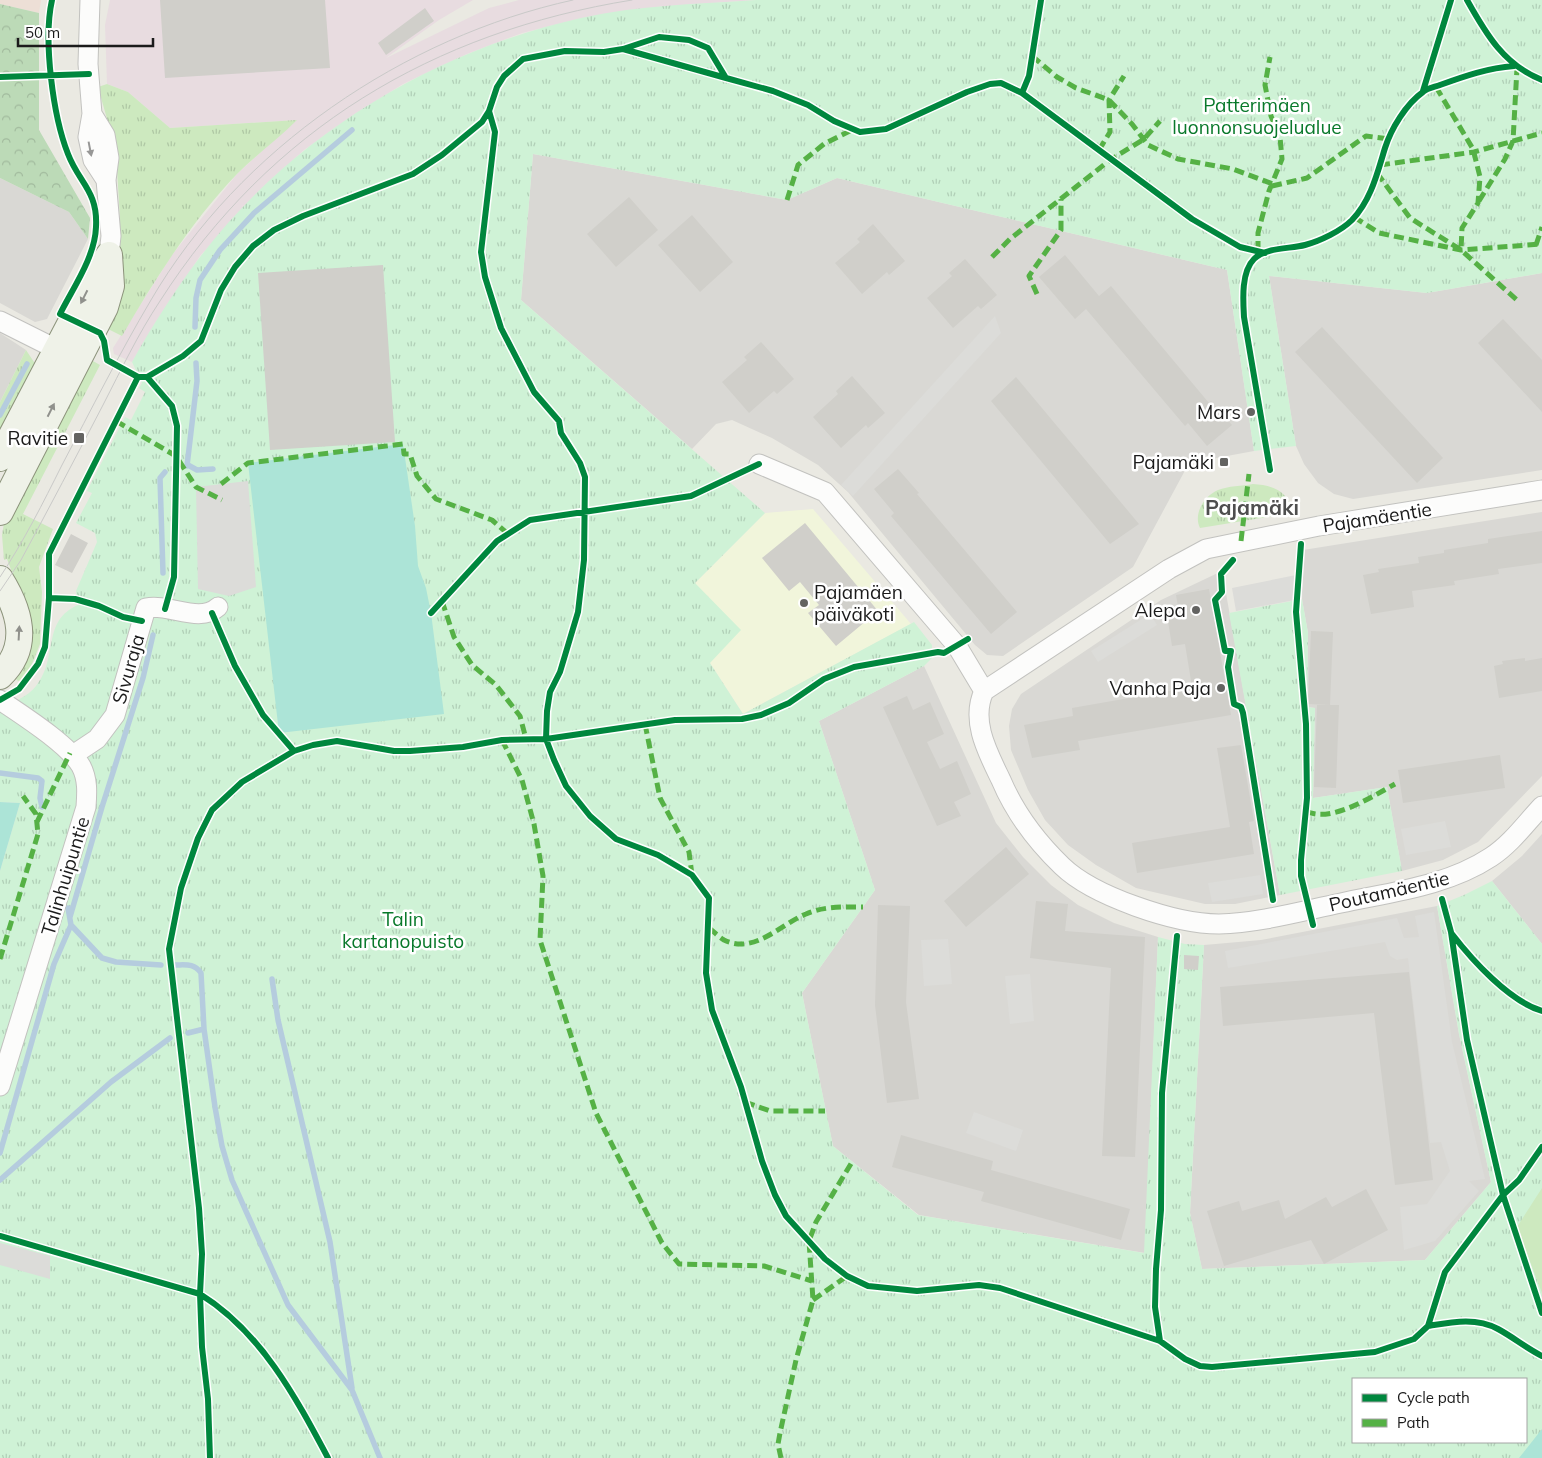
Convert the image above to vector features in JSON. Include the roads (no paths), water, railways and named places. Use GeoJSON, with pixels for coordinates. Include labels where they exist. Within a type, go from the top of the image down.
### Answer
{"type":"FeatureCollection","features":[{"type":"Feature","properties":{"kind":"street"},"geometry":{"type":"LineString","coordinates":[[0,458],[66,354],[104,307],[110,290],[110,219],[106,180],[92,160],[88,137],[92,114],[88,64],[90,0]]}},
{"type":"Feature","properties":{"kind":"street"},"geometry":{"type":"LineString","coordinates":[[0,321],[66,354]]}},
{"type":"Feature","properties":{"kind":"street"},"geometry":{"type":"LineString","coordinates":[[0,512],[66,354]]}},
{"type":"Feature","properties":{"kind":"street"},"geometry":{"type":"LineString","coordinates":[[759,464],[825,492],[957,646],[984,691]]}},
{"type":"Feature","properties":{"kind":"street","name":"Pajamäentie"},"geometry":{"type":"LineString","coordinates":[[984,691],[1169,570],[1206,549],[1319,526],[1542,490]]}},
{"type":"Feature","properties":{"kind":"street"},"geometry":{"type":"LineString","coordinates":[[0,579],[13,600],[19,623],[19,636],[12,663],[0,676]]}},
{"type":"Feature","properties":{"kind":"street","name":"Sivuraja"},"geometry":{"type":"LineString","coordinates":[[73,755],[97,739],[115,715],[146,608],[202,614],[212,613],[218,608]]}},
{"type":"Feature","properties":{"kind":"street","name":"Poutamäentie"},"geometry":{"type":"LineString","coordinates":[[984,691],[978,713],[988,752],[1014,807],[1039,842],[1072,874],[1095,888],[1157,913],[1218,924],[1246,921],[1364,898],[1445,879],[1469,870],[1492,856],[1542,806]]}},
{"type":"Feature","properties":{"kind":"street","name":"Talinhuipuntie"},"geometry":{"type":"LineString","coordinates":[[0,700],[73,755],[86,779],[88,791],[86,807],[0,1086]]}},
{"type":"Feature","properties":{"kind":"waterway"},"geometry":{"type":"LineString","coordinates":[[195,327],[196,298],[200,280],[220,250],[254,213],[352,130]]}},
{"type":"Feature","properties":{"kind":"waterway"},"geometry":{"type":"LineString","coordinates":[[187,466],[197,381],[196,363]]}},
{"type":"Feature","properties":{"kind":"waterway"},"geometry":{"type":"LineString","coordinates":[[0,415],[27,364]]}},
{"type":"Feature","properties":{"kind":"waterway"},"geometry":{"type":"LineString","coordinates":[[188,465],[197,470],[213,469]]}},
{"type":"Feature","properties":{"kind":"waterway"},"geometry":{"type":"LineString","coordinates":[[163,573],[160,478],[165,472]]}},
{"type":"Feature","properties":{"kind":"waterway"},"geometry":{"type":"LineString","coordinates":[[70,917],[102,807],[143,678],[153,635]]}},
{"type":"Feature","properties":{"kind":"waterway"},"geometry":{"type":"LineString","coordinates":[[0,773],[38,778],[42,781],[40,798],[42,807]]}},
{"type":"Feature","properties":{"kind":"waterway"},"geometry":{"type":"LineString","coordinates":[[68,908],[71,925],[102,958],[116,962],[161,965]]}},
{"type":"Feature","properties":{"kind":"waterway"},"geometry":{"type":"LineString","coordinates":[[0,1153],[54,964],[71,925]]}},
{"type":"Feature","properties":{"kind":"waterway"},"geometry":{"type":"LineString","coordinates":[[175,965],[193,966],[201,973],[204,1029],[215,1107],[222,1146],[232,1180],[288,1305],[352,1390],[380,1458]]}},
{"type":"Feature","properties":{"kind":"waterway"},"geometry":{"type":"LineString","coordinates":[[272,979],[278,1020],[330,1242],[352,1388]]}},
{"type":"Feature","properties":{"kind":"waterway"},"geometry":{"type":"LineString","coordinates":[[188,1033],[204,1029]]}},
{"type":"Feature","properties":{"kind":"waterway"},"geometry":{"type":"LineString","coordinates":[[0,1180],[111,1082],[170,1038]]}},
{"type":"Feature","properties":{"kind":"tram line"},"geometry":{"type":"LineString","coordinates":[[0,577],[33,522],[105,382],[151,300],[187,245],[230,195],[279,148],[332,107],[388,71],[448,41],[510,17],[573,0]]}},
{"type":"Feature","properties":{"kind":"tram line"},"geometry":{"type":"LineString","coordinates":[[0,591],[21,560],[130,352],[160,301],[204,240],[252,186],[305,139],[363,98],[424,64],[490,36],[559,15],[632,0]]}},
{"type":"Feature","properties":{"kind":"place","name":"Mars"},"geometry":{"type":"Point","coordinates":[1251,412]}},
{"type":"Feature","properties":{"kind":"place","name":"Ravitie"},"geometry":{"type":"Point","coordinates":[79,438]}},
{"type":"Feature","properties":{"kind":"place","name":"Pajamäki"},"geometry":{"type":"Point","coordinates":[1224,462]}},
{"type":"Feature","properties":{"kind":"place","name":"Pajamäen päiväkoti"},"geometry":{"type":"Point","coordinates":[804,603]}},
{"type":"Feature","properties":{"kind":"place","name":"Alepa"},"geometry":{"type":"Point","coordinates":[1196,610]}},
{"type":"Feature","properties":{"kind":"place","name":"Vanha Paja"},"geometry":{"type":"Point","coordinates":[1221,688]}},
{"type":"Feature","properties":{"kind":"district","name":"Pajamäki"},"geometry":{"type":"Point","coordinates":[1252,507]}},
{"type":"Feature","properties":{"kind":"park label","name":"Patterimäen luonnonsuojelualue"},"geometry":{"type":"Point","coordinates":[1257,116]}},
{"type":"Feature","properties":{"kind":"park label","name":"Talin kartanopuisto"},"geometry":{"type":"Point","coordinates":[403,930]}}]}
